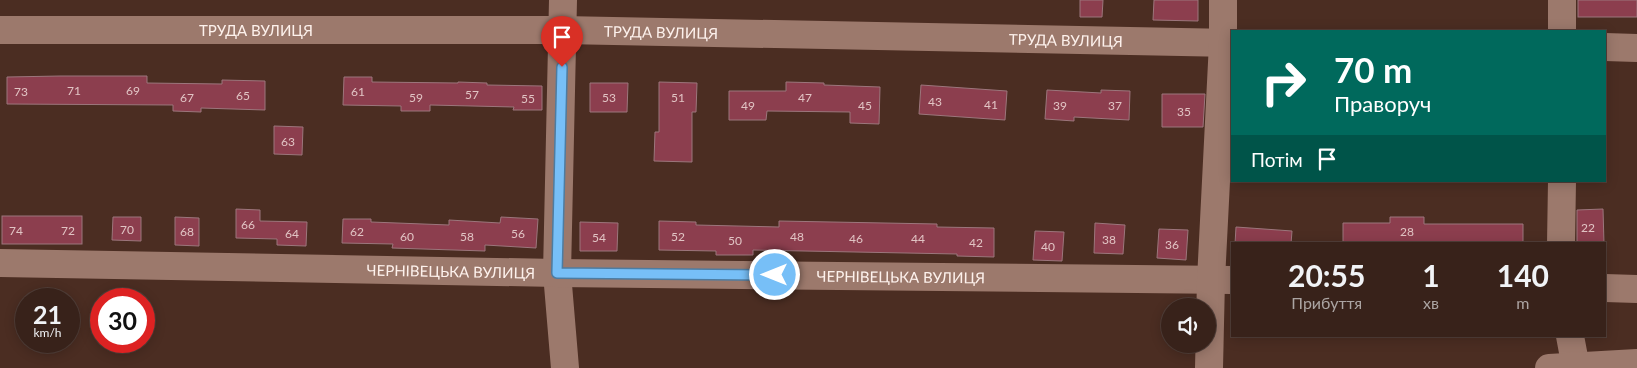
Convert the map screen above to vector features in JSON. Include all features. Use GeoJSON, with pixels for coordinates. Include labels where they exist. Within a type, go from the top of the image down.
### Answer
{"type":"FeatureCollection","features":[{"type":"Feature","properties":{"kind":"street"},"geometry":{"type":"LineString","coordinates":[[563,0],[557,273],[564,368]]}},
{"type":"Feature","properties":{"kind":"street"},"geometry":{"type":"LineString","coordinates":[[1209,368],[1222,280],[1228,43],[1223,0]]}},
{"type":"Feature","properties":{"kind":"street"},"geometry":{"type":"LineString","coordinates":[[1562,0],[1562,30]]}},
{"type":"Feature","properties":{"kind":"street","name":"ТРУДА ВУЛИЦЯ"},"geometry":{"type":"LineString","coordinates":[[0,30],[563,30],[1228,43]]}},
{"type":"Feature","properties":{"kind":"street"},"geometry":{"type":"LineString","coordinates":[[1606,47],[1637,48]]}},
{"type":"Feature","properties":{"kind":"street"},"geometry":{"type":"LineString","coordinates":[[1561,242],[1562,182]]}},
{"type":"Feature","properties":{"kind":"street","name":"ЧЕРНІВЕЦЬКА ВУЛИЦЯ"},"geometry":{"type":"LineString","coordinates":[[0,263],[557,273],[1222,280]]}},
{"type":"Feature","properties":{"kind":"street"},"geometry":{"type":"LineString","coordinates":[[1606,288],[1637,289]]}},
{"type":"Feature","properties":{"kind":"street"},"geometry":{"type":"LineString","coordinates":[[1570,337],[1576,367]]}},
{"type":"Feature","properties":{"kind":"street"},"geometry":{"type":"LineString","coordinates":[[1549,368],[1637,363]]}},
{"type":"Feature","properties":{"kind":"building"},"geometry":{"type":"Polygon","coordinates":[[[1080,0],[1103,0],[1102,17],[1080,17],[1080,0]]]}},
{"type":"Feature","properties":{"kind":"building"},"geometry":{"type":"Polygon","coordinates":[[[1154,0],[1198,0],[1198,21],[1153,20],[1154,0]]]}},
{"type":"Feature","properties":{"kind":"building"},"geometry":{"type":"Polygon","coordinates":[[[1578,0],[1637,0],[1637,17],[1578,17],[1578,0]]]}},
{"type":"Feature","properties":{"kind":"building"},"geometry":{"type":"Polygon","coordinates":[[[147,76],[147,83],[222,84],[222,80],[265,81],[265,110],[201,108],[201,112],[173,111],[173,105],[7,104],[7,77],[147,76]]]}},
{"type":"Feature","properties":{"kind":"building"},"geometry":{"type":"Polygon","coordinates":[[[344,77],[372,77],[372,82],[458,82],[487,83],[487,85],[542,86],[542,110],[513,110],[514,107],[430,105],[430,111],[401,111],[401,106],[343,105],[344,77]]]}},
{"type":"Feature","properties":{"kind":"building"},"geometry":{"type":"Polygon","coordinates":[[[659,82],[697,83],[696,112],[692,112],[692,162],[654,161],[655,132],[659,132],[659,82]]]}},
{"type":"Feature","properties":{"kind":"building"},"geometry":{"type":"Polygon","coordinates":[[[786,82],[880,87],[879,124],[850,123],[850,112],[767,111],[766,120],[729,120],[729,91],[786,91],[786,82]]]}},
{"type":"Feature","properties":{"kind":"building"},"geometry":{"type":"Polygon","coordinates":[[[590,83],[628,83],[627,112],[590,112],[590,83]]]}},
{"type":"Feature","properties":{"kind":"building"},"geometry":{"type":"Polygon","coordinates":[[[921,85],[1007,91],[1005,120],[919,114],[921,85]]]}},
{"type":"Feature","properties":{"kind":"building"},"geometry":{"type":"Polygon","coordinates":[[[1047,90],[1101,93],[1101,90],[1130,91],[1129,120],[1074,117],[1074,121],[1045,119],[1047,90]]]}},
{"type":"Feature","properties":{"kind":"building"},"geometry":{"type":"Polygon","coordinates":[[[1162,94],[1205,94],[1203,127],[1162,127],[1162,94]]]}},
{"type":"Feature","properties":{"kind":"building"},"geometry":{"type":"Polygon","coordinates":[[[274,126],[303,127],[302,155],[274,154],[274,126]]]}},
{"type":"Feature","properties":{"kind":"building"},"geometry":{"type":"Polygon","coordinates":[[[236,209],[260,210],[260,221],[307,222],[306,246],[277,245],[277,239],[236,238],[236,209]]]}},
{"type":"Feature","properties":{"kind":"building"},"geometry":{"type":"Polygon","coordinates":[[[1603,209],[1604,242],[1577,242],[1577,210],[1603,209]]]}},
{"type":"Feature","properties":{"kind":"building"},"geometry":{"type":"Polygon","coordinates":[[[2,216],[82,216],[82,244],[2,244],[2,216]]]}},
{"type":"Feature","properties":{"kind":"building"},"geometry":{"type":"Polygon","coordinates":[[[113,217],[141,217],[141,241],[112,240],[113,217]]]}},
{"type":"Feature","properties":{"kind":"building"},"geometry":{"type":"Polygon","coordinates":[[[175,217],[199,218],[199,246],[175,245],[175,217]]]}},
{"type":"Feature","properties":{"kind":"building"},"geometry":{"type":"Polygon","coordinates":[[[501,217],[538,219],[536,248],[485,245],[485,251],[392,248],[393,244],[342,243],[343,219],[371,219],[371,222],[449,225],[449,220],[500,223],[501,217]]]}},
{"type":"Feature","properties":{"kind":"building"},"geometry":{"type":"Polygon","coordinates":[[[1390,217],[1424,217],[1424,224],[1523,224],[1523,242],[1343,242],[1343,223],[1390,223],[1390,217]]]}},
{"type":"Feature","properties":{"kind":"building"},"geometry":{"type":"Polygon","coordinates":[[[659,221],[696,222],[696,225],[779,227],[779,221],[937,224],[937,227],[994,228],[994,257],[957,256],[957,254],[753,250],[753,255],[716,255],[716,251],[659,250],[659,221]]]}},
{"type":"Feature","properties":{"kind":"building"},"geometry":{"type":"Polygon","coordinates":[[[580,222],[618,223],[617,251],[580,251],[580,222]]]}},
{"type":"Feature","properties":{"kind":"building"},"geometry":{"type":"Polygon","coordinates":[[[1095,223],[1125,225],[1123,254],[1094,253],[1095,223]]]}},
{"type":"Feature","properties":{"kind":"building"},"geometry":{"type":"Polygon","coordinates":[[[1236,227],[1292,231],[1291,242],[1235,242],[1236,227]]]}},
{"type":"Feature","properties":{"kind":"building"},"geometry":{"type":"Polygon","coordinates":[[[1159,229],[1188,230],[1186,260],[1157,258],[1159,229]]]}},
{"type":"Feature","properties":{"kind":"building"},"geometry":{"type":"Polygon","coordinates":[[[1035,231],[1064,232],[1062,261],[1033,260],[1035,231]]]}},
{"type":"Feature","properties":{"kind":"route"},"geometry":{"type":"LineString","coordinates":[[562,67],[557,273],[775,275]]}}]}
